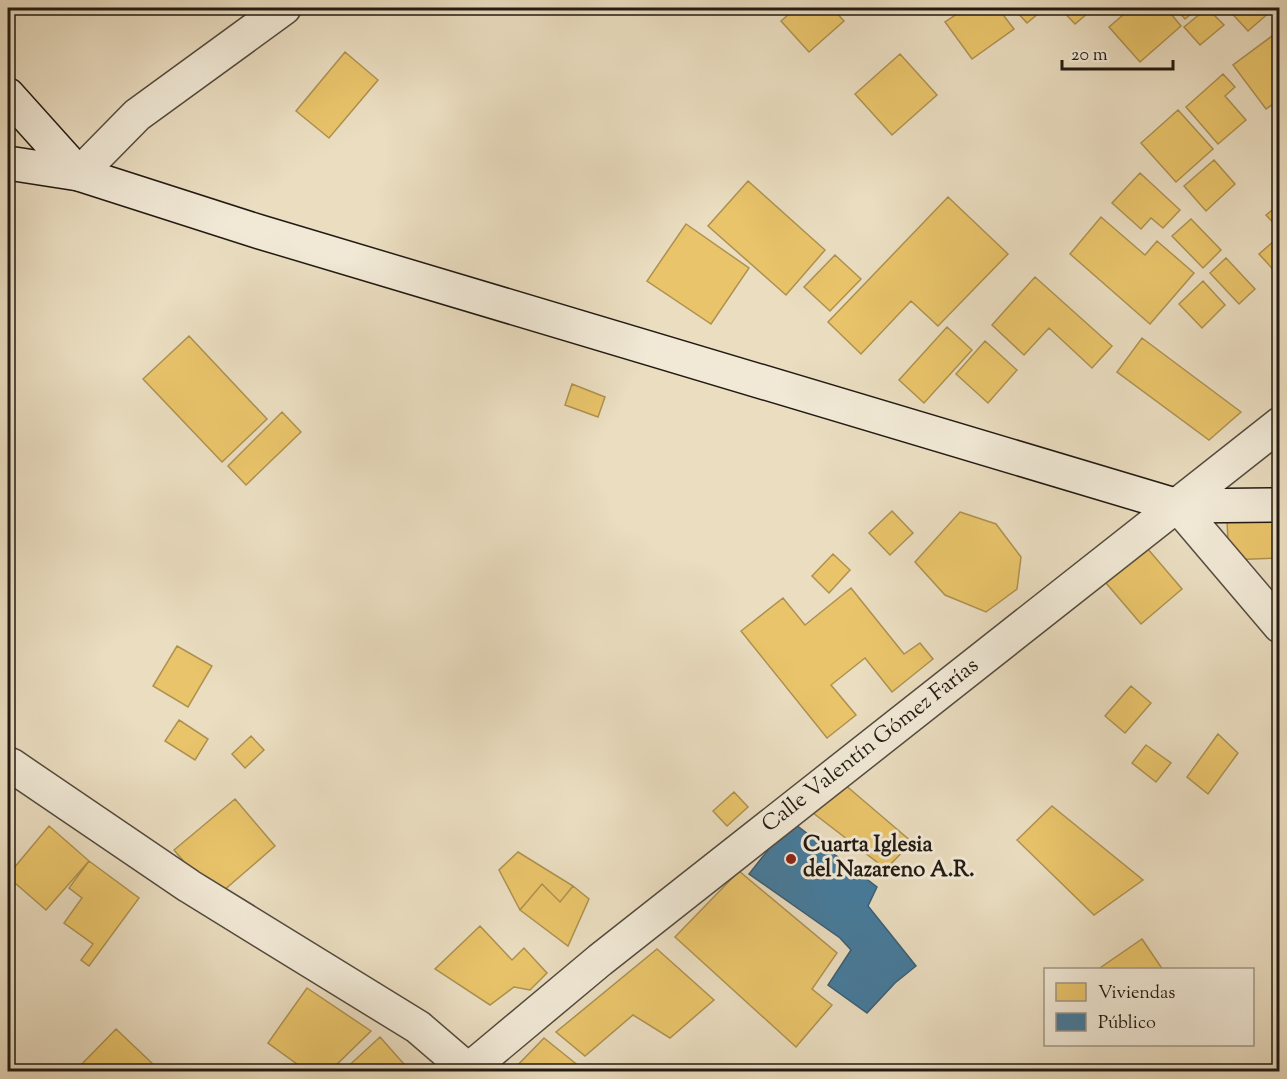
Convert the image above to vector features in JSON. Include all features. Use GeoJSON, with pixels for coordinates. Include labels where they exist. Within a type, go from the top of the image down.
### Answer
{"type":"FeatureCollection","features":[{"type":"Feature","properties":{"kind":"street"},"geometry":{"type":"LineString","coordinates":[[79,174],[137,115],[284,8]]}},
{"type":"Feature","properties":{"kind":"street"},"geometry":{"type":"LineString","coordinates":[[8,95],[79,174]]}},
{"type":"Feature","properties":{"kind":"street"},"geometry":{"type":"LineString","coordinates":[[8,163],[79,174],[260,232],[1178,506],[1280,505]]}},
{"type":"Feature","properties":{"kind":"street","name":"Calle Valentín Gómez Farías"},"geometry":{"type":"LineString","coordinates":[[467,1071],[628,938],[1280,424]]}},
{"type":"Feature","properties":{"kind":"street"},"geometry":{"type":"LineString","coordinates":[[1178,506],[1280,627]]}},
{"type":"Feature","properties":{"kind":"street"},"geometry":{"type":"LineString","coordinates":[[8,765],[189,886],[418,1027],[467,1071]]}},
{"type":"Feature","properties":{"kind":"building: Viviendas"},"geometry":{"type":"Polygon","coordinates":[[[796,8],[832,8],[844,21],[809,52],[781,21],[796,8]]]}},
{"type":"Feature","properties":{"kind":"building: Viviendas"},"geometry":{"type":"Polygon","coordinates":[[[966,8],[998,8],[1014,29],[972,59],[945,22],[966,8]]]}},
{"type":"Feature","properties":{"kind":"building: Viviendas"},"geometry":{"type":"Polygon","coordinates":[[[1013,8],[1045,8],[1027,23],[1013,8]]]}},
{"type":"Feature","properties":{"kind":"building: Viviendas"},"geometry":{"type":"Polygon","coordinates":[[[1060,8],[1094,8],[1075,24],[1060,8]]]}},
{"type":"Feature","properties":{"kind":"building: Viviendas"},"geometry":{"type":"Polygon","coordinates":[[[1131,8],[1166,8],[1181,26],[1140,62],[1109,27],[1131,8]]]}},
{"type":"Feature","properties":{"kind":"building: Viviendas"},"geometry":{"type":"Polygon","coordinates":[[[1175,8],[1198,8],[1185,19],[1175,8]]]}},
{"type":"Feature","properties":{"kind":"building: Viviendas"},"geometry":{"type":"Polygon","coordinates":[[[1207,8],[1224,25],[1200,45],[1184,27],[1207,8]]]}},
{"type":"Feature","properties":{"kind":"building: Viviendas"},"geometry":{"type":"Polygon","coordinates":[[[1227,8],[1268,8],[1271,11],[1248,31],[1227,8]]]}},
{"type":"Feature","properties":{"kind":"building: Viviendas"},"geometry":{"type":"Polygon","coordinates":[[[1280,30],[1280,99],[1266,109],[1233,65],[1280,30]]]}},
{"type":"Feature","properties":{"kind":"building: Viviendas"},"geometry":{"type":"Polygon","coordinates":[[[345,52],[378,80],[329,138],[296,111],[345,52]]]}},
{"type":"Feature","properties":{"kind":"building: Viviendas"},"geometry":{"type":"Polygon","coordinates":[[[900,54],[937,95],[892,135],[855,94],[900,54]]]}},
{"type":"Feature","properties":{"kind":"building: Viviendas"},"geometry":{"type":"Polygon","coordinates":[[[1223,74],[1235,87],[1225,96],[1246,120],[1218,144],[1186,107],[1223,74]]]}},
{"type":"Feature","properties":{"kind":"building: Viviendas"},"geometry":{"type":"Polygon","coordinates":[[[1178,110],[1213,149],[1176,182],[1141,143],[1178,110]]]}},
{"type":"Feature","properties":{"kind":"building: Viviendas"},"geometry":{"type":"Polygon","coordinates":[[[1214,160],[1235,184],[1206,211],[1184,186],[1214,160]]]}},
{"type":"Feature","properties":{"kind":"building: Viviendas"},"geometry":{"type":"Polygon","coordinates":[[[1140,173],[1180,210],[1163,228],[1151,218],[1141,229],[1112,203],[1140,173]]]}},
{"type":"Feature","properties":{"kind":"building: Viviendas"},"geometry":{"type":"Polygon","coordinates":[[[748,181],[825,250],[786,295],[708,226],[748,181]]]}},
{"type":"Feature","properties":{"kind":"building: Viviendas"},"geometry":{"type":"Polygon","coordinates":[[[948,197],[1008,254],[938,326],[911,301],[861,354],[828,322],[948,197]]]}},
{"type":"Feature","properties":{"kind":"building: Viviendas"},"geometry":{"type":"Polygon","coordinates":[[[1280,204],[1280,230],[1266,215],[1280,204]]]}},
{"type":"Feature","properties":{"kind":"building: Viviendas"},"geometry":{"type":"Polygon","coordinates":[[[1101,217],[1145,255],[1157,241],[1194,273],[1150,324],[1070,254],[1101,217]]]}},
{"type":"Feature","properties":{"kind":"building: Viviendas"},"geometry":{"type":"Polygon","coordinates":[[[1191,219],[1221,250],[1203,268],[1172,236],[1191,219]]]}},
{"type":"Feature","properties":{"kind":"building: Viviendas"},"geometry":{"type":"Polygon","coordinates":[[[686,224],[749,268],[711,324],[647,281],[686,224]]]}},
{"type":"Feature","properties":{"kind":"building: Viviendas"},"geometry":{"type":"Polygon","coordinates":[[[1280,236],[1280,277],[1259,254],[1280,236]]]}},
{"type":"Feature","properties":{"kind":"building: Viviendas"},"geometry":{"type":"Polygon","coordinates":[[[835,255],[861,279],[830,311],[804,287],[835,255]]]}},
{"type":"Feature","properties":{"kind":"building: Viviendas"},"geometry":{"type":"Polygon","coordinates":[[[1226,258],[1255,289],[1239,304],[1210,273],[1226,258]]]}},
{"type":"Feature","properties":{"kind":"building: Viviendas"},"geometry":{"type":"Polygon","coordinates":[[[1035,277],[1112,346],[1092,368],[1049,328],[1024,355],[992,325],[1035,277]]]}},
{"type":"Feature","properties":{"kind":"building: Viviendas"},"geometry":{"type":"Polygon","coordinates":[[[1203,281],[1225,305],[1202,328],[1179,304],[1203,281]]]}},
{"type":"Feature","properties":{"kind":"building: Viviendas"},"geometry":{"type":"Polygon","coordinates":[[[947,327],[972,350],[924,403],[899,380],[947,327]]]}},
{"type":"Feature","properties":{"kind":"building: Viviendas"},"geometry":{"type":"Polygon","coordinates":[[[189,336],[267,419],[222,462],[143,379],[189,336]]]}},
{"type":"Feature","properties":{"kind":"building: Viviendas"},"geometry":{"type":"Polygon","coordinates":[[[1142,338],[1241,412],[1209,440],[1117,372],[1142,338]]]}},
{"type":"Feature","properties":{"kind":"building: Viviendas"},"geometry":{"type":"Polygon","coordinates":[[[985,341],[1017,370],[988,403],[956,374],[985,341]]]}},
{"type":"Feature","properties":{"kind":"building: Viviendas"},"geometry":{"type":"Polygon","coordinates":[[[572,384],[605,397],[598,417],[565,405],[572,384]]]}},
{"type":"Feature","properties":{"kind":"building: Viviendas"},"geometry":{"type":"Polygon","coordinates":[[[282,412],[301,432],[246,485],[228,466],[282,412]]]}},
{"type":"Feature","properties":{"kind":"building: Viviendas"},"geometry":{"type":"Polygon","coordinates":[[[892,511],[913,533],[890,555],[869,533],[892,511]]]}},
{"type":"Feature","properties":{"kind":"building: Viviendas"},"geometry":{"type":"Polygon","coordinates":[[[960,512],[996,524],[1021,557],[1017,589],[986,612],[945,595],[915,562],[960,512]]]}},
{"type":"Feature","properties":{"kind":"building: Viviendas"},"geometry":{"type":"Polygon","coordinates":[[[1280,518],[1280,558],[1229,560],[1227,521],[1280,518]]]}},
{"type":"Feature","properties":{"kind":"building: Viviendas"},"geometry":{"type":"Polygon","coordinates":[[[1147,548],[1182,589],[1141,624],[1106,583],[1147,548]]]}},
{"type":"Feature","properties":{"kind":"building: Viviendas"},"geometry":{"type":"Polygon","coordinates":[[[833,554],[850,570],[829,593],[812,576],[833,554]]]}},
{"type":"Feature","properties":{"kind":"building: Viviendas"},"geometry":{"type":"Polygon","coordinates":[[[851,588],[904,654],[920,643],[933,659],[892,692],[865,658],[831,685],[856,715],[827,738],[741,631],[783,598],[805,625],[851,588]]]}},
{"type":"Feature","properties":{"kind":"building: Viviendas"},"geometry":{"type":"Polygon","coordinates":[[[177,646],[212,666],[188,707],[153,686],[177,646]]]}},
{"type":"Feature","properties":{"kind":"building: Viviendas"},"geometry":{"type":"Polygon","coordinates":[[[1131,686],[1151,703],[1125,733],[1105,716],[1131,686]]]}},
{"type":"Feature","properties":{"kind":"building: Viviendas"},"geometry":{"type":"Polygon","coordinates":[[[179,720],[208,739],[195,760],[165,741],[179,720]]]}},
{"type":"Feature","properties":{"kind":"building: Viviendas"},"geometry":{"type":"Polygon","coordinates":[[[1218,734],[1238,753],[1208,794],[1187,777],[1218,734]]]}},
{"type":"Feature","properties":{"kind":"building: Viviendas"},"geometry":{"type":"Polygon","coordinates":[[[251,736],[264,750],[245,768],[232,754],[251,736]]]}},
{"type":"Feature","properties":{"kind":"building: Viviendas"},"geometry":{"type":"Polygon","coordinates":[[[1146,745],[1171,763],[1156,782],[1132,763],[1146,745]]]}},
{"type":"Feature","properties":{"kind":"building: Viviendas"},"geometry":{"type":"Polygon","coordinates":[[[837,778],[912,842],[886,869],[804,806],[837,778]]]}},
{"type":"Feature","properties":{"kind":"building: Viviendas"},"geometry":{"type":"Polygon","coordinates":[[[734,792],[748,807],[727,826],[713,811],[734,792]]]}},
{"type":"Feature","properties":{"kind":"building: Viviendas"},"geometry":{"type":"Polygon","coordinates":[[[235,799],[275,846],[215,898],[174,850],[235,799]]]}},
{"type":"Feature","properties":{"kind":"building: Viviendas"},"geometry":{"type":"Polygon","coordinates":[[[1052,806],[1143,880],[1094,915],[1017,840],[1052,806]]]}},
{"type":"Feature","properties":{"kind":"building: Viviendas"},"geometry":{"type":"Polygon","coordinates":[[[49,826],[89,861],[46,910],[8,875],[49,826]]]}},
{"type":"Feature","properties":{"kind":"building: Viviendas"},"geometry":{"type":"Polygon","coordinates":[[[518,852],[573,886],[560,902],[542,884],[520,910],[499,870],[518,852]]]}},
{"type":"Feature","properties":{"kind":"building: Viviendas"},"geometry":{"type":"Polygon","coordinates":[[[89,861],[139,898],[89,966],[81,960],[93,944],[64,923],[82,898],[69,888],[89,861]]]}},
{"type":"Feature","properties":{"kind":"building: Viviendas"},"geometry":{"type":"Polygon","coordinates":[[[739,871],[837,953],[812,989],[832,1005],[796,1047],[675,937],[739,871]]]}},
{"type":"Feature","properties":{"kind":"building: Viviendas"},"geometry":{"type":"Polygon","coordinates":[[[542,884],[560,902],[573,886],[589,899],[568,946],[520,910],[542,884]]]}},
{"type":"Feature","properties":{"kind":"building: Viviendas"},"geometry":{"type":"Polygon","coordinates":[[[480,926],[512,960],[524,948],[547,973],[530,990],[514,987],[490,1005],[435,969],[480,926]]]}},
{"type":"Feature","properties":{"kind":"building: Viviendas"},"geometry":{"type":"Polygon","coordinates":[[[1142,939],[1162,968],[1100,968],[1142,939]]]}},
{"type":"Feature","properties":{"kind":"building: Viviendas"},"geometry":{"type":"Polygon","coordinates":[[[657,949],[714,1000],[670,1038],[633,1015],[585,1056],[556,1032],[657,949]]]}},
{"type":"Feature","properties":{"kind":"building: Viviendas"},"geometry":{"type":"Polygon","coordinates":[[[307,988],[371,1031],[329,1072],[308,1072],[268,1043],[307,988]]]}},
{"type":"Feature","properties":{"kind":"building: Viviendas"},"geometry":{"type":"Polygon","coordinates":[[[116,1029],[155,1066],[150,1072],[78,1072],[76,1070],[116,1029]]]}},
{"type":"Feature","properties":{"kind":"building: Viviendas"},"geometry":{"type":"Polygon","coordinates":[[[380,1037],[411,1072],[342,1072],[380,1037]]]}},
{"type":"Feature","properties":{"kind":"building: Viviendas"},"geometry":{"type":"Polygon","coordinates":[[[544,1038],[585,1071],[511,1072],[544,1038]]]}},
{"type":"Feature","properties":{"kind":"building: Público"},"geometry":{"type":"Polygon","coordinates":[[[791,821],[877,887],[868,906],[916,966],[895,983],[867,1013],[828,985],[851,950],[840,938],[749,874],[791,821]]]}},
{"type":"Feature","properties":{"kind":"place","name":"Cuarta Iglesia del Nazareno A.R."},"geometry":{"type":"Point","coordinates":[791,859]}}]}
